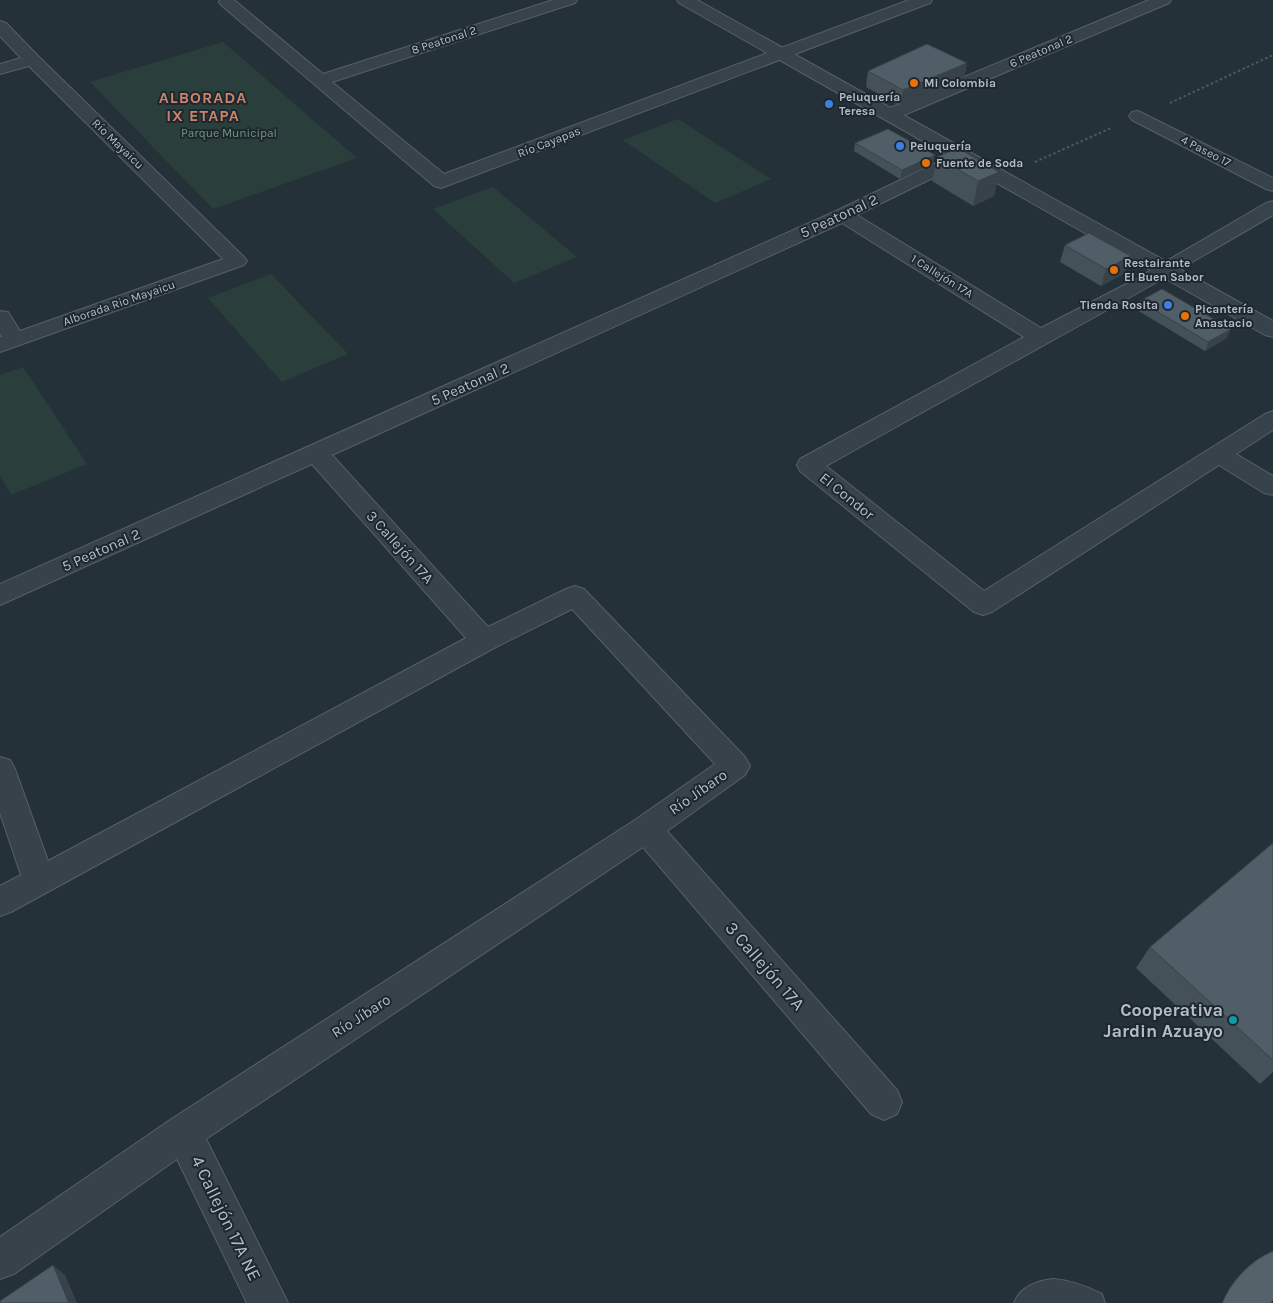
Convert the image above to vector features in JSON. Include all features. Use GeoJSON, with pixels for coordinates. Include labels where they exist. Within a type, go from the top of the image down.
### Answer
{"type":"FeatureCollection","features":[{"type":"Feature","properties":{"kind":"main road"},"geometry":{"type":"LineString","coordinates":[[1243,1303],[1273,1271]]}},
{"type":"Feature","properties":{"kind":"street","name":"Río Cayapas"},"geometry":{"type":"LineString","coordinates":[[233,0],[227,2],[441,182],[924,0]]}},
{"type":"Feature","properties":{"kind":"street","name":"8 Peatonal 2"},"geometry":{"type":"LineString","coordinates":[[320,80],[569,0]]}},
{"type":"Feature","properties":{"kind":"street"},"geometry":{"type":"LineString","coordinates":[[686,0],[1273,330]]}},
{"type":"Feature","properties":{"kind":"street","name":"6 Peatonal 2"},"geometry":{"type":"LineString","coordinates":[[891,114],[1163,0]]}},
{"type":"Feature","properties":{"kind":"street","name":"Río Mayaicu"},"geometry":{"type":"LineString","coordinates":[[0,26],[32,60],[237,261]]}},
{"type":"Feature","properties":{"kind":"street"},"geometry":{"type":"LineString","coordinates":[[0,69],[32,60]]}},
{"type":"Feature","properties":{"kind":"street","name":"4 Paseo 17"},"geometry":{"type":"LineString","coordinates":[[1138,116],[1273,185]]}},
{"type":"Feature","properties":{"kind":"street","name":"5 Peatonal 2"},"geometry":{"type":"LineString","coordinates":[[0,595],[843,215],[938,168]]}},
{"type":"Feature","properties":{"kind":"street","name":"El Condor"},"geometry":{"type":"LineString","coordinates":[[1273,207],[1141,284],[1040,337],[809,465],[983,606],[1273,419]]}},
{"type":"Feature","properties":{"kind":"street","name":"1 Callejón 17A"},"geometry":{"type":"LineString","coordinates":[[843,215],[1040,337]]}},
{"type":"Feature","properties":{"kind":"street","name":"Alborada Rio Mayaicu"},"geometry":{"type":"LineString","coordinates":[[7,343],[237,261]]}},
{"type":"Feature","properties":{"kind":"street"},"geometry":{"type":"LineString","coordinates":[[0,317],[7,343]]}},
{"type":"Feature","properties":{"kind":"street","name":"3 Callejón 17A"},"geometry":{"type":"LineString","coordinates":[[316,453],[484,641]]}},
{"type":"Feature","properties":{"kind":"street"},"geometry":{"type":"LineString","coordinates":[[1219,454],[1273,487]]}},
{"type":"Feature","properties":{"kind":"street","name":"Río Jíbaro"},"geometry":{"type":"LineString","coordinates":[[0,902],[484,641],[575,596],[735,766],[646,829],[183,1133],[0,1260]]}},
{"type":"Feature","properties":{"kind":"street"},"geometry":{"type":"LineString","coordinates":[[0,769],[39,880]]}},
{"type":"Feature","properties":{"kind":"street","name":"3 Callejón 17A"},"geometry":{"type":"LineString","coordinates":[[646,829],[884,1102]]}},
{"type":"Feature","properties":{"kind":"street","name":"4 Callejón 17A NE"},"geometry":{"type":"LineString","coordinates":[[183,1133],[268,1303]]}},
{"type":"Feature","properties":{"kind":"lane"},"geometry":{"type":"LineString","coordinates":[[1026,1303],[1040,1294],[1059,1293],[1078,1296],[1093,1303]]}},
{"type":"Feature","properties":{"kind":"green space","name":"Parque Municipal"},"geometry":{"type":"Polygon","coordinates":[[[223,42],[357,158],[213,209],[90,82],[223,42]]]}},
{"type":"Feature","properties":{"kind":"green space"},"geometry":{"type":"Polygon","coordinates":[[[678,119],[771,179],[715,203],[623,140],[678,119]]]}},
{"type":"Feature","properties":{"kind":"green space"},"geometry":{"type":"Polygon","coordinates":[[[493,187],[577,257],[514,283],[433,209],[493,187]]]}},
{"type":"Feature","properties":{"kind":"green space"},"geometry":{"type":"Polygon","coordinates":[[[271,274],[348,354],[282,382],[208,298],[271,274]]]}},
{"type":"Feature","properties":{"kind":"green space"},"geometry":{"type":"Polygon","coordinates":[[[23,367],[87,464],[11,495],[0,476],[0,375],[23,367]]]}},
{"type":"Feature","properties":{"kind":"building"},"geometry":{"type":"Polygon","coordinates":[[[927,44],[967,63],[903,90],[868,71],[927,44]]]}},
{"type":"Feature","properties":{"kind":"building"},"geometry":{"type":"Polygon","coordinates":[[[888,129],[935,155],[902,170],[855,143],[888,129]]]}},
{"type":"Feature","properties":{"kind":"building"},"geometry":{"type":"Polygon","coordinates":[[[958,148],[999,172],[978,181],[937,157],[958,148]]]}},
{"type":"Feature","properties":{"kind":"building"},"geometry":{"type":"Polygon","coordinates":[[[1089,233],[1131,256],[1106,269],[1065,245],[1089,233]]]}},
{"type":"Feature","properties":{"kind":"building"},"geometry":{"type":"Polygon","coordinates":[[[1162,289],[1231,329],[1208,342],[1140,301],[1162,289]]]}},
{"type":"Feature","properties":{"kind":"building","name":"Cooperativa Jardin Azuayo"},"geometry":{"type":"Polygon","coordinates":[[[1273,843],[1273,1060],[1150,947],[1273,843]]]}},
{"type":"Feature","properties":{"kind":"building"},"geometry":{"type":"Polygon","coordinates":[[[53,1265],[69,1303],[0,1303],[0,1301],[53,1265]]]}},
{"type":"Feature","properties":{"kind":"place","name":"Mi Colombia"},"geometry":{"type":"Point","coordinates":[914,83]}},
{"type":"Feature","properties":{"kind":"place","name":"Peluquería Teresa"},"geometry":{"type":"Point","coordinates":[829,104]}},
{"type":"Feature","properties":{"kind":"place","name":"Peluquería"},"geometry":{"type":"Point","coordinates":[900,146]}},
{"type":"Feature","properties":{"kind":"place","name":"Fuente de Soda"},"geometry":{"type":"Point","coordinates":[926,163]}},
{"type":"Feature","properties":{"kind":"place","name":"Restairante El Buen Sabor"},"geometry":{"type":"Point","coordinates":[1114,270]}},
{"type":"Feature","properties":{"kind":"place","name":"Tienda Rosita"},"geometry":{"type":"Point","coordinates":[1168,305]}},
{"type":"Feature","properties":{"kind":"place","name":"Picantería Anastacio"},"geometry":{"type":"Point","coordinates":[1185,316]}},
{"type":"Feature","properties":{"kind":"place","name":"Cooperativa Jardin Azuayo"},"geometry":{"type":"Point","coordinates":[1233,1020]}},
{"type":"Feature","properties":{"kind":"district","name":"ALBORADA IX ETAPA"},"geometry":{"type":"Point","coordinates":[203,106]}}]}
